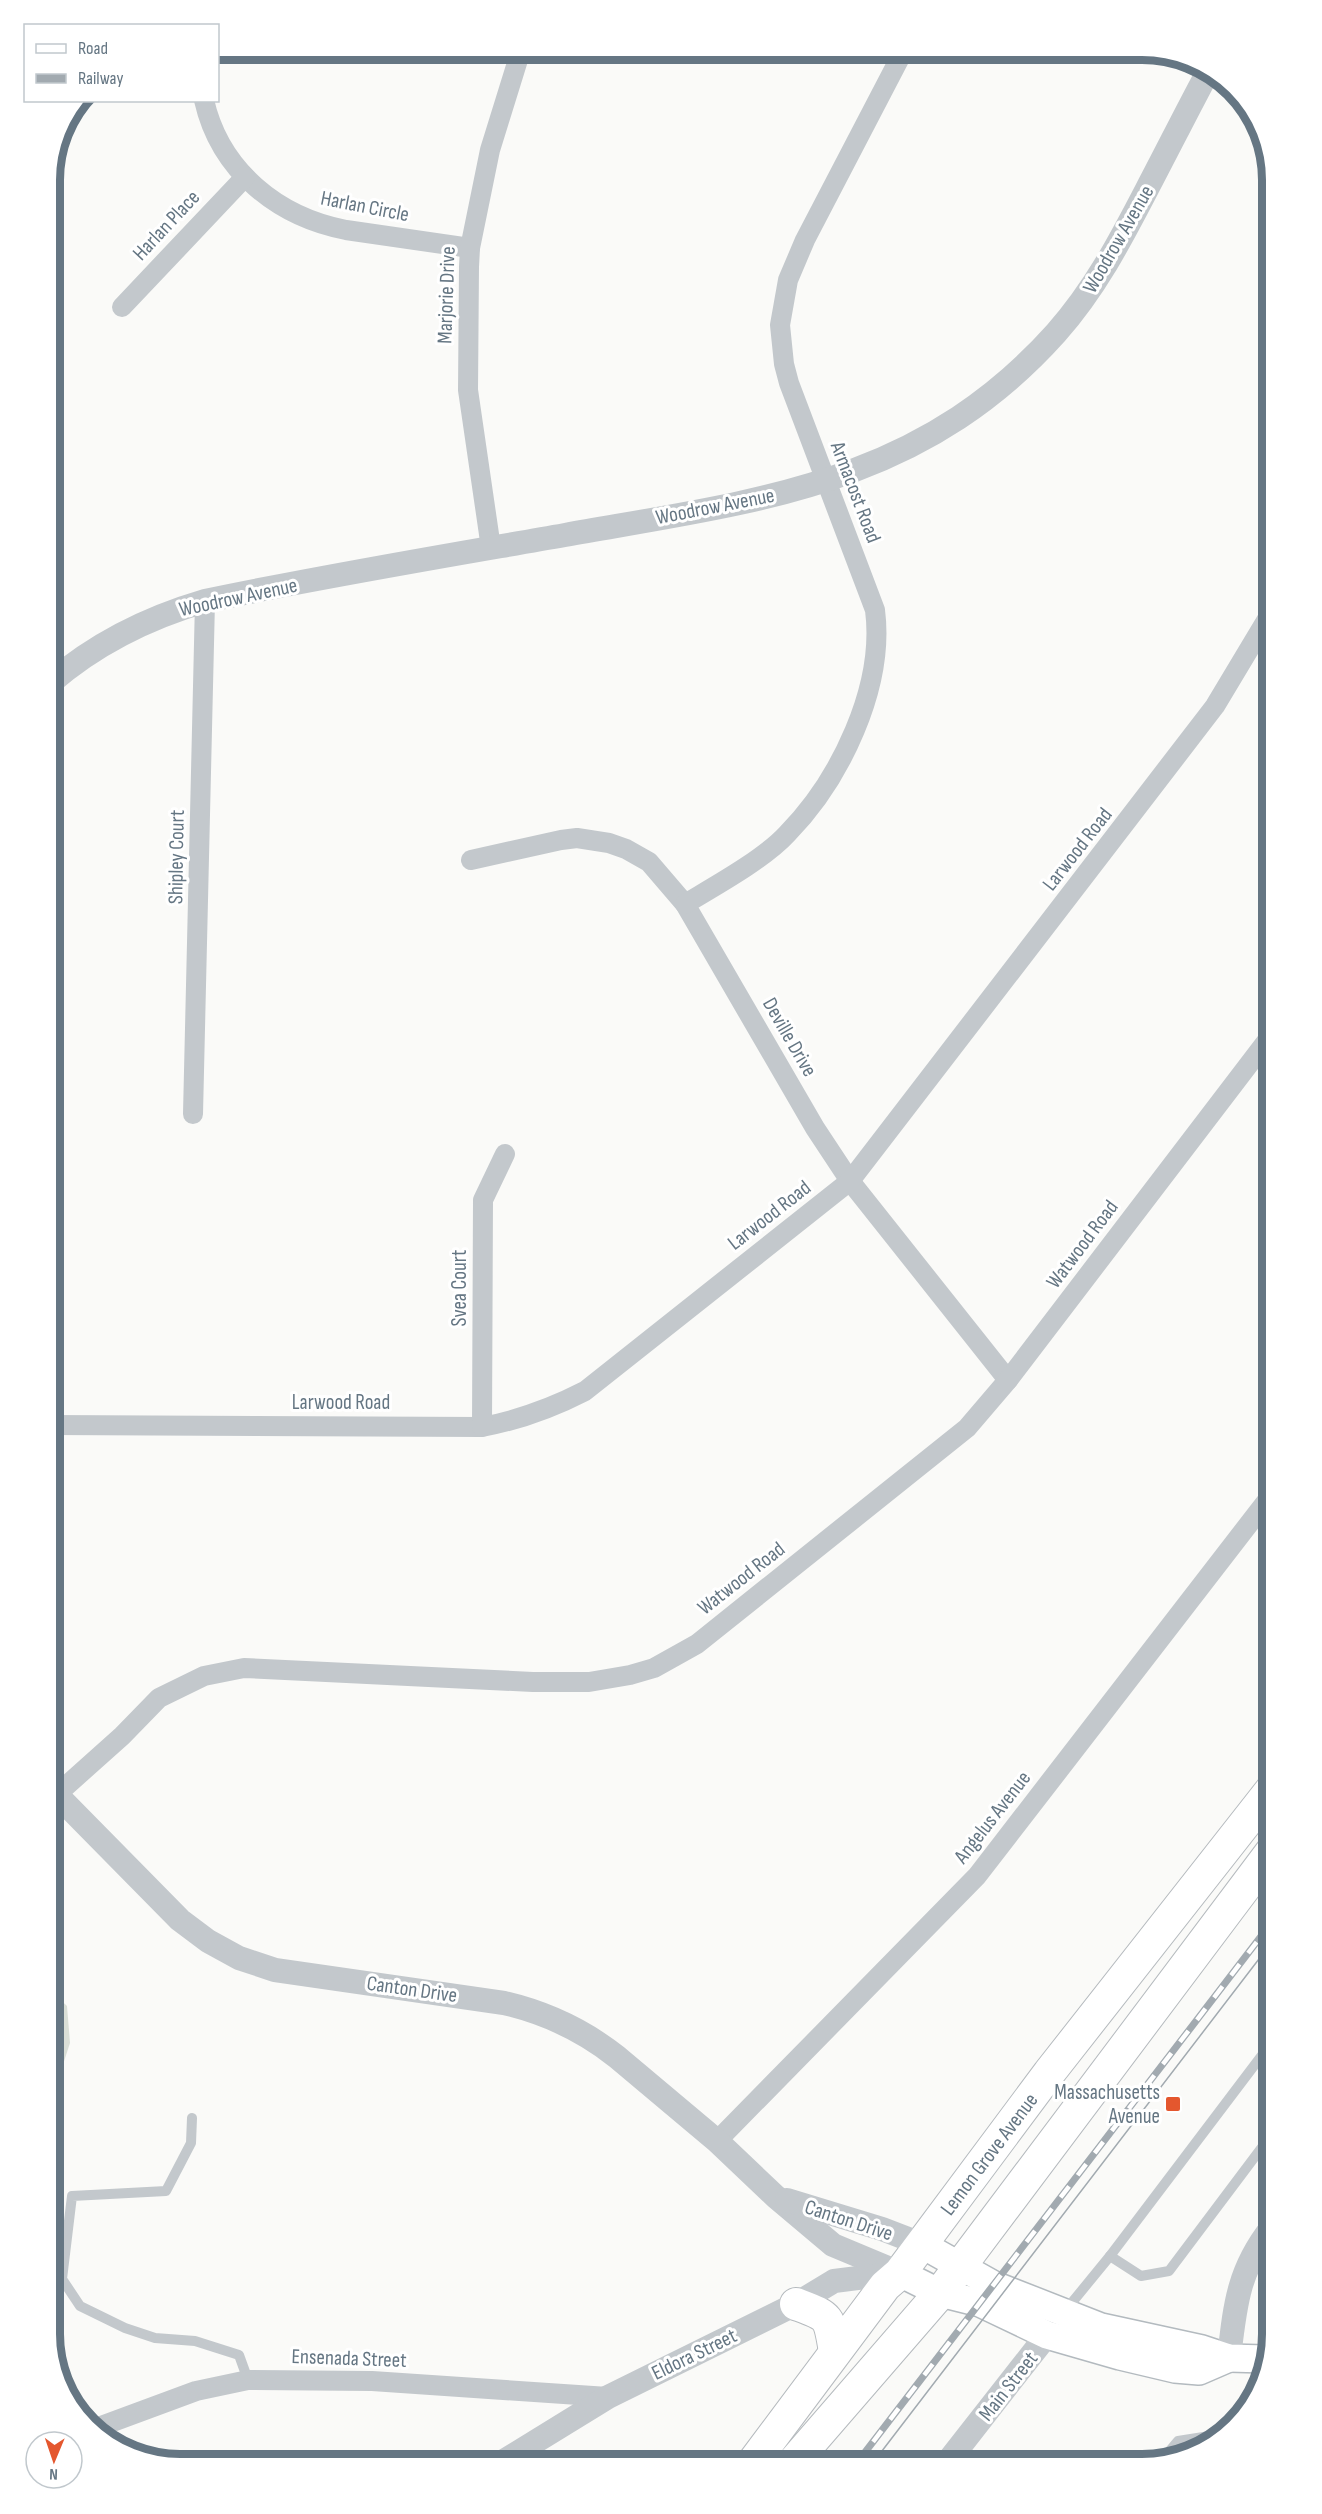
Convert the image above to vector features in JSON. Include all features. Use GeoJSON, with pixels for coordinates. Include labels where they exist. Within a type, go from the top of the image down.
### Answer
{"type":"FeatureCollection","features":[{"type":"Feature","properties":{"kind":"main road","name":"Lemon Grove Avenue"},"geometry":{"type":"LineString","coordinates":[[760,2454],[1049,2073],[1262,1802]]}},
{"type":"Feature","properties":{"kind":"main road"},"geometry":{"type":"LineString","coordinates":[[801,2454],[940,2293],[1262,1864]]}},
{"type":"Feature","properties":{"kind":"main road"},"geometry":{"type":"LineString","coordinates":[[921,2244],[994,2285],[1101,2327],[1202,2349],[1229,2358],[1259,2359]]}},
{"type":"Feature","properties":{"kind":"main road"},"geometry":{"type":"LineString","coordinates":[[900,2272],[940,2293],[980,2303],[1047,2335],[1175,2369],[1199,2371],[1229,2358]]}},
{"type":"Feature","properties":{"kind":"main road"},"geometry":{"type":"LineString","coordinates":[[796,2304],[825,2315],[831,2324],[836,2352]]}},
{"type":"Feature","properties":{"kind":"street","name":"Marjorie Drive"},"geometry":{"type":"LineString","coordinates":[[491,548],[468,390],[467,306],[470,248],[490,150],[518,60]]}},
{"type":"Feature","properties":{"kind":"street","name":"Armacost Road"},"geometry":{"type":"LineString","coordinates":[[685,904],[715,886],[786,835],[824,791],[842,759],[868,694],[877,643],[875,610],[784,364],[781,345],[782,305],[805,240],[899,60]]}},
{"type":"Feature","properties":{"kind":"street","name":"Woodrow Avenue"},"geometry":{"type":"LineString","coordinates":[[60,675],[89,652],[116,635],[175,610],[205,601],[760,499],[826,481],[892,456],[953,422],[1008,380],[1054,334],[1099,278],[1205,78]]}},
{"type":"Feature","properties":{"kind":"street","name":"Harlan Circle"},"geometry":{"type":"LineString","coordinates":[[205,102],[212,127],[221,145],[244,177],[274,202],[291,212],[327,227],[470,248]]}},
{"type":"Feature","properties":{"kind":"street","name":"Harlan Place"},"geometry":{"type":"LineString","coordinates":[[122,307],[244,177]]}},
{"type":"Feature","properties":{"kind":"street","name":"Shipley Court"},"geometry":{"type":"LineString","coordinates":[[193,1114],[205,601]]}},
{"type":"Feature","properties":{"kind":"street","name":"Larwood Road"},"geometry":{"type":"LineString","coordinates":[[60,1425],[482,1426],[506,1423],[553,1408],[585,1391],[850,1181],[1215,706],[1262,627]]}},
{"type":"Feature","properties":{"kind":"street","name":"Deville Drive"},"geometry":{"type":"LineString","coordinates":[[471,860],[577,838],[609,843],[626,849],[648,862],[685,904],[815,1128],[850,1181],[1008,1380]]}},
{"type":"Feature","properties":{"kind":"street","name":"Watwood Road"},"geometry":{"type":"LineString","coordinates":[[60,1785],[122,1736],[159,1698],[204,1676],[244,1668],[533,1682],[590,1682],[630,1676],[654,1668],[697,1644],[967,1428],[1008,1380],[1262,1048]]}},
{"type":"Feature","properties":{"kind":"street","name":"Svea Court"},"geometry":{"type":"LineString","coordinates":[[482,1426],[483,1200],[505,1154]]}},
{"type":"Feature","properties":{"kind":"street","name":"Angelus Avenue"},"geometry":{"type":"LineString","coordinates":[[717,2141],[977,1876],[1262,1507]]}},
{"type":"Feature","properties":{"kind":"street","name":"Canton Drive"},"geometry":{"type":"LineString","coordinates":[[60,1798],[180,1920],[223,1950],[275,1970],[504,2003],[545,2014],[601,2044],[717,2141],[776,2197],[833,2245],[900,2272]]}},
{"type":"Feature","properties":{"kind":"street","name":"Canton Drive"},"geometry":{"type":"LineString","coordinates":[[776,2197],[882,2229],[921,2244]]}},
{"type":"Feature","properties":{"kind":"street"},"geometry":{"type":"LineString","coordinates":[[1229,2358],[1235,2300],[1256,2248],[1262,2240]]}},
{"type":"Feature","properties":{"kind":"street","name":"Eldora Street"},"geometry":{"type":"LineString","coordinates":[[515,2454],[608,2397],[796,2304],[834,2281],[900,2272]]}},
{"type":"Feature","properties":{"kind":"street","name":"Main Street"},"geometry":{"type":"LineString","coordinates":[[954,2454],[1047,2335]]}},
{"type":"Feature","properties":{"kind":"street","name":"Ensenada Street"},"geometry":{"type":"LineString","coordinates":[[103,2425],[196,2391],[248,2380],[372,2381],[608,2397]]}},
{"type":"Feature","properties":{"kind":"lane"},"geometry":{"type":"LineString","coordinates":[[1063,2314],[1110,2256],[1262,2055]]}},
{"type":"Feature","properties":{"kind":"lane"},"geometry":{"type":"LineString","coordinates":[[192,2118],[190,2143],[165,2191],[72,2196],[62,2279],[80,2306],[125,2328],[155,2338],[195,2341],[239,2355],[248,2380]]}},
{"type":"Feature","properties":{"kind":"lane"},"geometry":{"type":"LineString","coordinates":[[1110,2256],[1141,2276],[1169,2271],[1262,2147]]}},
{"type":"Feature","properties":{"kind":"lane"},"geometry":{"type":"LineString","coordinates":[[1170,2451],[1178,2441],[1203,2437]]}},
{"type":"Feature","properties":{"kind":"shaded area"},"geometry":{"type":"Polygon","coordinates":[[[60,1999],[67,2006],[70,2043],[60,2074],[60,1999]]]}},
{"type":"Feature","properties":{"kind":"tram line"},"geometry":{"type":"LineString","coordinates":[[880,2454],[1262,1955]]}},
{"type":"Feature","properties":{"kind":"railway"},"geometry":{"type":"LineString","coordinates":[[864,2454],[1262,1935]]}},
{"type":"Feature","properties":{"kind":"place","name":"Massachusetts Avenue"},"geometry":{"type":"Point","coordinates":[1173,2104]}}]}
